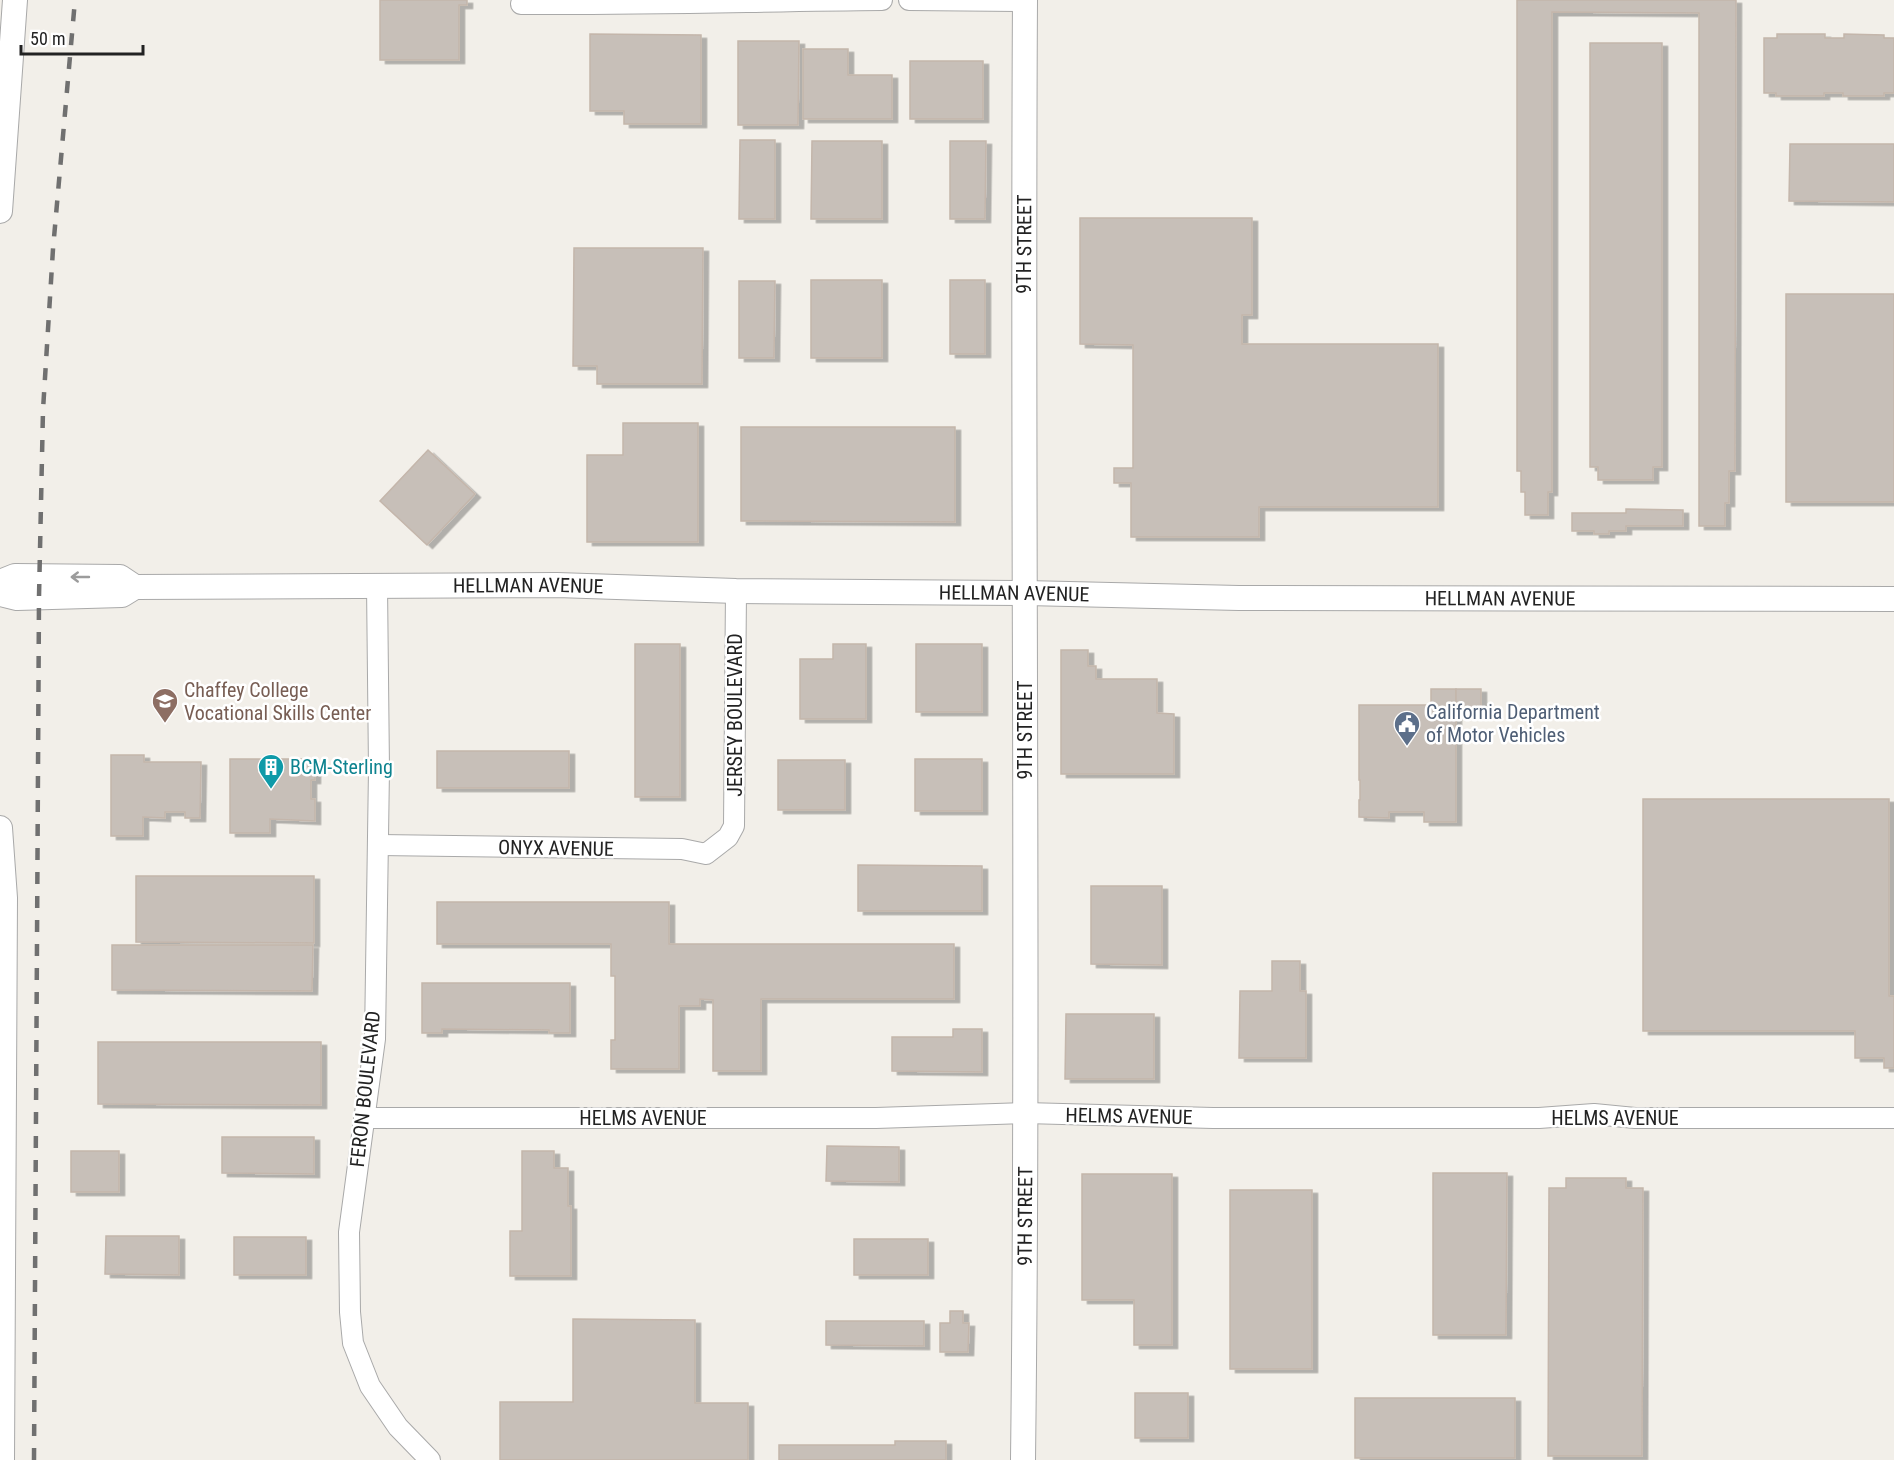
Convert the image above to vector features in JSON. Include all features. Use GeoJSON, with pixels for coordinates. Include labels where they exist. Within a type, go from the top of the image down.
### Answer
{"type":"FeatureCollection","features":[{"type":"Feature","properties":{"kind":"street"},"geometry":{"type":"LineString","coordinates":[[0,211],[15,0]]}},
{"type":"Feature","properties":{"kind":"street"},"geometry":{"type":"LineString","coordinates":[[521,4],[882,0]]}},
{"type":"Feature","properties":{"kind":"street"},"geometry":{"type":"LineString","coordinates":[[909,0],[1025,0]]}},
{"type":"Feature","properties":{"kind":"street","name":"9TH STREET"},"geometry":{"type":"LineString","coordinates":[[1023,1460],[1026,593],[1023,424],[1025,0]]}},
{"type":"Feature","properties":{"kind":"street","name":"HELLMAN AVENUE"},"geometry":{"type":"LineString","coordinates":[[0,582],[15,576],[120,577],[135,587]]}},
{"type":"Feature","properties":{"kind":"street","name":"FERON BOULEVARD"},"geometry":{"type":"LineString","coordinates":[[377,585],[379,845],[375,1039],[349,1232],[350,1312],[353,1343],[370,1386],[398,1427],[430,1460]]}},
{"type":"Feature","properties":{"kind":"street","name":"HELLMAN AVENUE"},"geometry":{"type":"LineString","coordinates":[[0,594],[17,598],[122,595],[135,587],[557,585],[736,591],[1026,593],[1250,598],[1894,598]]}},
{"type":"Feature","properties":{"kind":"street","name":"JERSEY BOULEVARD"},"geometry":{"type":"LineString","coordinates":[[728,837],[734,826],[736,797],[736,591]]}},
{"type":"Feature","properties":{"kind":"street"},"geometry":{"type":"LineString","coordinates":[[0,828],[5,898],[2,1460]]}},
{"type":"Feature","properties":{"kind":"street","name":"ONYX AVENUE"},"geometry":{"type":"LineString","coordinates":[[379,845],[682,849],[706,854],[728,837]]}},
{"type":"Feature","properties":{"kind":"street","name":"HELMS AVENUE"},"geometry":{"type":"LineString","coordinates":[[364,1118],[876,1118],[1025,1113],[1213,1118],[1539,1118],[1594,1114],[1635,1118],[1894,1118]]}},
{"type":"Feature","properties":{"kind":"building"},"geometry":{"type":"Polygon","coordinates":[[[380,0],[467,0],[467,5],[459,5],[459,60],[380,60],[380,0]]]}},
{"type":"Feature","properties":{"kind":"building"},"geometry":{"type":"Polygon","coordinates":[[[1517,0],[1736,0],[1735,471],[1729,471],[1729,503],[1725,503],[1725,526],[1699,526],[1699,13],[1552,12],[1552,492],[1548,492],[1548,515],[1525,515],[1525,492],[1521,492],[1521,471],[1517,471],[1517,0]]]}},
{"type":"Feature","properties":{"kind":"building"},"geometry":{"type":"Polygon","coordinates":[[[590,34],[701,35],[701,124],[624,124],[624,111],[590,111],[590,34]]]}},
{"type":"Feature","properties":{"kind":"building"},"geometry":{"type":"Polygon","coordinates":[[[1777,34],[1825,34],[1825,38],[1844,38],[1844,34],[1884,35],[1884,38],[1894,38],[1894,93],[1884,93],[1884,96],[1843,96],[1843,93],[1824,93],[1824,96],[1776,96],[1776,93],[1764,93],[1764,38],[1777,38],[1777,34]]]}},
{"type":"Feature","properties":{"kind":"building"},"geometry":{"type":"Polygon","coordinates":[[[738,41],[799,41],[798,125],[738,125],[738,41]]]}},
{"type":"Feature","properties":{"kind":"building"},"geometry":{"type":"Polygon","coordinates":[[[1590,43],[1662,43],[1662,467],[1653,467],[1653,480],[1598,480],[1598,467],[1590,467],[1590,43]]]}},
{"type":"Feature","properties":{"kind":"building"},"geometry":{"type":"Polygon","coordinates":[[[803,49],[848,49],[848,75],[892,75],[892,119],[803,119],[803,49]]]}},
{"type":"Feature","properties":{"kind":"building"},"geometry":{"type":"Polygon","coordinates":[[[910,61],[983,61],[983,119],[910,119],[910,61]]]}},
{"type":"Feature","properties":{"kind":"building"},"geometry":{"type":"Polygon","coordinates":[[[740,140],[775,140],[775,219],[739,219],[740,140]]]}},
{"type":"Feature","properties":{"kind":"building"},"geometry":{"type":"Polygon","coordinates":[[[812,141],[882,141],[882,219],[811,219],[812,141]]]}},
{"type":"Feature","properties":{"kind":"building"},"geometry":{"type":"Polygon","coordinates":[[[950,141],[986,141],[985,219],[950,219],[950,141]]]}},
{"type":"Feature","properties":{"kind":"building"},"geometry":{"type":"Polygon","coordinates":[[[1790,144],[1894,144],[1894,202],[1789,201],[1790,144]]]}},
{"type":"Feature","properties":{"kind":"building"},"geometry":{"type":"Polygon","coordinates":[[[1080,218],[1252,218],[1252,315],[1242,315],[1242,344],[1438,344],[1438,507],[1259,507],[1259,537],[1131,537],[1131,483],[1114,483],[1114,468],[1133,468],[1133,345],[1080,344],[1080,218]]]}},
{"type":"Feature","properties":{"kind":"building"},"geometry":{"type":"Polygon","coordinates":[[[574,248],[703,248],[702,384],[597,384],[597,366],[573,366],[574,248]]]}},
{"type":"Feature","properties":{"kind":"building"},"geometry":{"type":"Polygon","coordinates":[[[811,280],[882,280],[882,358],[811,358],[811,280]]]}},
{"type":"Feature","properties":{"kind":"building"},"geometry":{"type":"Polygon","coordinates":[[[950,280],[985,280],[985,354],[950,354],[950,280]]]}},
{"type":"Feature","properties":{"kind":"building"},"geometry":{"type":"Polygon","coordinates":[[[739,281],[775,281],[774,358],[739,358],[739,281]]]}},
{"type":"Feature","properties":{"kind":"building"},"geometry":{"type":"Polygon","coordinates":[[[1786,294],[1894,294],[1894,502],[1786,502],[1786,294]]]}},
{"type":"Feature","properties":{"kind":"building"},"geometry":{"type":"Polygon","coordinates":[[[623,423],[698,423],[698,542],[587,542],[587,455],[623,455],[623,423]]]}},
{"type":"Feature","properties":{"kind":"building"},"geometry":{"type":"Polygon","coordinates":[[[741,427],[955,427],[955,522],[741,521],[741,427]]]}},
{"type":"Feature","properties":{"kind":"building"},"geometry":{"type":"Polygon","coordinates":[[[428,450],[475,494],[427,545],[380,501],[428,450]]]}},
{"type":"Feature","properties":{"kind":"building"},"geometry":{"type":"Polygon","coordinates":[[[1626,509],[1683,510],[1683,526],[1626,526],[1626,531],[1609,531],[1609,534],[1572,531],[1572,513],[1626,513],[1626,509]]]}},
{"type":"Feature","properties":{"kind":"building"},"geometry":{"type":"Polygon","coordinates":[[[635,644],[680,644],[680,797],[635,797],[635,644]]]}},
{"type":"Feature","properties":{"kind":"building"},"geometry":{"type":"Polygon","coordinates":[[[833,644],[866,644],[866,719],[800,719],[800,659],[833,659],[833,644]]]}},
{"type":"Feature","properties":{"kind":"building"},"geometry":{"type":"Polygon","coordinates":[[[916,644],[982,644],[982,712],[916,712],[916,644]]]}},
{"type":"Feature","properties":{"kind":"building"},"geometry":{"type":"Polygon","coordinates":[[[1061,650],[1088,650],[1088,666],[1096,666],[1096,679],[1157,679],[1157,713],[1174,714],[1174,774],[1061,774],[1061,650]]]}},
{"type":"Feature","properties":{"kind":"building","name":"California Department of Motor Vehicles"},"geometry":{"type":"Polygon","coordinates":[[[1431,689],[1456,689],[1456,822],[1424,822],[1424,812],[1389,812],[1389,818],[1359,817],[1359,705],[1431,705],[1431,689]]]}},
{"type":"Feature","properties":{"kind":"building"},"geometry":{"type":"Polygon","coordinates":[[[1456,689],[1481,689],[1481,714],[1456,714],[1456,689]]]}},
{"type":"Feature","properties":{"kind":"building"},"geometry":{"type":"Polygon","coordinates":[[[437,751],[569,751],[569,788],[437,788],[437,751]]]}},
{"type":"Feature","properties":{"kind":"building"},"geometry":{"type":"Polygon","coordinates":[[[111,755],[144,755],[144,762],[201,762],[200,818],[185,818],[185,812],[165,812],[165,818],[143,817],[143,836],[111,836],[111,755]]]}},
{"type":"Feature","properties":{"kind":"building","name":"BCM-Sterling"},"geometry":{"type":"Polygon","coordinates":[[[230,759],[315,759],[315,780],[311,780],[311,799],[315,799],[315,821],[270,819],[270,833],[230,833],[230,759]]]}},
{"type":"Feature","properties":{"kind":"building"},"geometry":{"type":"Polygon","coordinates":[[[915,759],[982,759],[982,811],[915,811],[915,759]]]}},
{"type":"Feature","properties":{"kind":"building"},"geometry":{"type":"Polygon","coordinates":[[[778,760],[845,760],[845,810],[778,810],[778,760]]]}},
{"type":"Feature","properties":{"kind":"building"},"geometry":{"type":"Polygon","coordinates":[[[1643,799],[1889,799],[1889,996],[1894,996],[1894,1068],[1884,1068],[1884,1058],[1855,1058],[1855,1031],[1643,1031],[1643,799]]]}},
{"type":"Feature","properties":{"kind":"building"},"geometry":{"type":"Polygon","coordinates":[[[858,865],[982,866],[982,911],[858,911],[858,865]]]}},
{"type":"Feature","properties":{"kind":"building"},"geometry":{"type":"Polygon","coordinates":[[[136,876],[314,876],[314,943],[136,942],[136,876]]]}},
{"type":"Feature","properties":{"kind":"building"},"geometry":{"type":"Polygon","coordinates":[[[1091,886],[1162,886],[1162,965],[1091,964],[1091,886]]]}},
{"type":"Feature","properties":{"kind":"building"},"geometry":{"type":"Polygon","coordinates":[[[437,902],[669,902],[669,944],[954,944],[954,999],[761,999],[761,1071],[713,1071],[713,1000],[700,999],[700,1006],[679,1006],[679,1069],[611,1069],[611,1040],[615,1040],[615,976],[611,976],[611,944],[437,944],[437,902]]]}},
{"type":"Feature","properties":{"kind":"building"},"geometry":{"type":"Polygon","coordinates":[[[112,945],[313,945],[312,991],[112,990],[112,945]]]}},
{"type":"Feature","properties":{"kind":"building"},"geometry":{"type":"Polygon","coordinates":[[[1272,961],[1300,961],[1300,991],[1306,991],[1306,1058],[1239,1058],[1240,991],[1272,991],[1272,961]]]}},
{"type":"Feature","properties":{"kind":"building"},"geometry":{"type":"Polygon","coordinates":[[[422,983],[570,983],[570,1033],[549,1033],[549,1030],[442,1029],[442,1033],[422,1033],[422,983]]]}},
{"type":"Feature","properties":{"kind":"building"},"geometry":{"type":"Polygon","coordinates":[[[1066,1014],[1154,1014],[1154,1079],[1065,1079],[1066,1014]]]}},
{"type":"Feature","properties":{"kind":"building"},"geometry":{"type":"Polygon","coordinates":[[[953,1029],[982,1029],[982,1072],[892,1071],[892,1037],[953,1037],[953,1029]]]}},
{"type":"Feature","properties":{"kind":"building"},"geometry":{"type":"Polygon","coordinates":[[[98,1042],[321,1042],[321,1105],[98,1104],[98,1042]]]}},
{"type":"Feature","properties":{"kind":"building"},"geometry":{"type":"Polygon","coordinates":[[[222,1137],[314,1137],[314,1174],[222,1173],[222,1137]]]}},
{"type":"Feature","properties":{"kind":"building"},"geometry":{"type":"Polygon","coordinates":[[[827,1146],[899,1147],[899,1182],[826,1181],[827,1146]]]}},
{"type":"Feature","properties":{"kind":"building"},"geometry":{"type":"Polygon","coordinates":[[[71,1151],[119,1151],[119,1192],[71,1192],[71,1151]]]}},
{"type":"Feature","properties":{"kind":"building"},"geometry":{"type":"Polygon","coordinates":[[[522,1151],[554,1151],[554,1168],[568,1168],[568,1206],[571,1206],[571,1276],[510,1276],[510,1231],[522,1231],[522,1151]]]}},
{"type":"Feature","properties":{"kind":"building"},"geometry":{"type":"Polygon","coordinates":[[[1433,1173],[1507,1173],[1506,1335],[1433,1335],[1433,1173]]]}},
{"type":"Feature","properties":{"kind":"building"},"geometry":{"type":"Polygon","coordinates":[[[1082,1174],[1172,1174],[1172,1345],[1134,1345],[1134,1300],[1082,1300],[1082,1174]]]}},
{"type":"Feature","properties":{"kind":"building"},"geometry":{"type":"Polygon","coordinates":[[[1566,1178],[1626,1178],[1626,1188],[1643,1188],[1642,1456],[1548,1456],[1549,1188],[1566,1188],[1566,1178]]]}},
{"type":"Feature","properties":{"kind":"building"},"geometry":{"type":"Polygon","coordinates":[[[1230,1190],[1312,1190],[1312,1369],[1230,1369],[1230,1190]]]}},
{"type":"Feature","properties":{"kind":"building"},"geometry":{"type":"Polygon","coordinates":[[[106,1236],[179,1236],[179,1275],[105,1274],[106,1236]]]}},
{"type":"Feature","properties":{"kind":"building"},"geometry":{"type":"Polygon","coordinates":[[[234,1237],[306,1237],[306,1275],[234,1275],[234,1237]]]}},
{"type":"Feature","properties":{"kind":"building"},"geometry":{"type":"Polygon","coordinates":[[[854,1239],[928,1239],[928,1275],[854,1275],[854,1239]]]}},
{"type":"Feature","properties":{"kind":"building"},"geometry":{"type":"Polygon","coordinates":[[[950,1311],[963,1311],[963,1323],[969,1323],[968,1352],[940,1352],[940,1323],[950,1323],[950,1311]]]}},
{"type":"Feature","properties":{"kind":"building"},"geometry":{"type":"Polygon","coordinates":[[[573,1319],[695,1320],[695,1403],[748,1403],[748,1460],[500,1460],[500,1402],[573,1402],[573,1319]]]}},
{"type":"Feature","properties":{"kind":"building"},"geometry":{"type":"Polygon","coordinates":[[[826,1321],[924,1321],[924,1346],[826,1345],[826,1321]]]}},
{"type":"Feature","properties":{"kind":"building"},"geometry":{"type":"Polygon","coordinates":[[[1135,1393],[1188,1393],[1188,1438],[1135,1438],[1135,1393]]]}},
{"type":"Feature","properties":{"kind":"building"},"geometry":{"type":"Polygon","coordinates":[[[1355,1398],[1515,1398],[1515,1458],[1355,1458],[1355,1398]]]}},
{"type":"Feature","properties":{"kind":"building"},"geometry":{"type":"Polygon","coordinates":[[[895,1441],[946,1441],[946,1460],[779,1460],[779,1445],[895,1445],[895,1441]]]}},
{"type":"Feature","properties":{"kind":"railway"},"geometry":{"type":"LineString","coordinates":[[34,1460],[39,597],[43,410],[53,249],[75,0]]}},
{"type":"Feature","properties":{"kind":"place","name":"Chaffey College Vocational Skills Center"},"geometry":{"type":"Point","coordinates":[165,724]}},
{"type":"Feature","properties":{"kind":"place","name":"California Department of Motor Vehicles"},"geometry":{"type":"Point","coordinates":[1407,747]}},
{"type":"Feature","properties":{"kind":"place","name":"BCM-Sterling"},"geometry":{"type":"Point","coordinates":[271,790]}}]}
